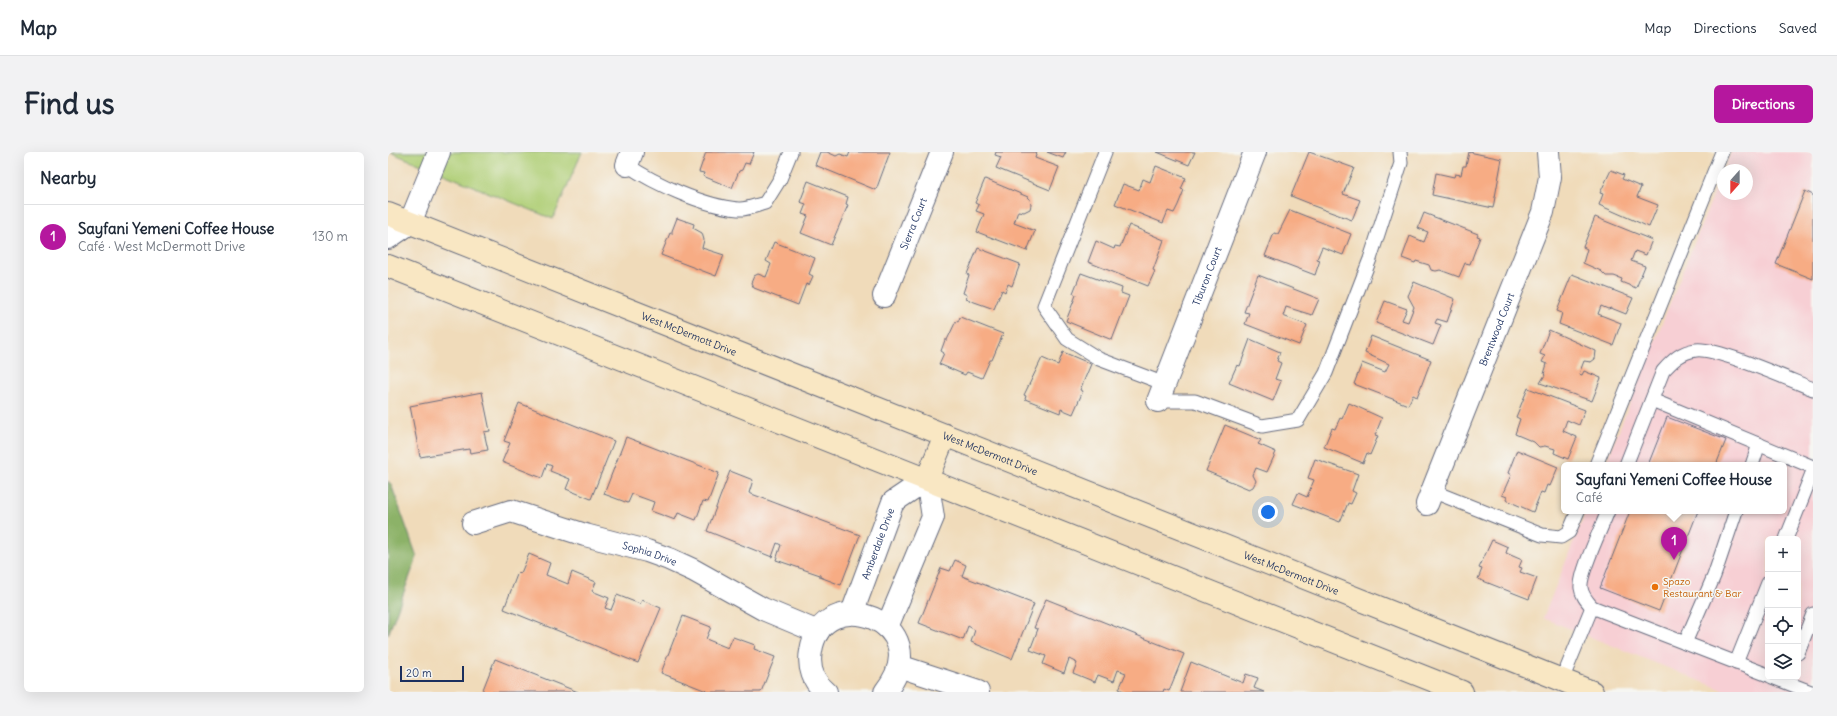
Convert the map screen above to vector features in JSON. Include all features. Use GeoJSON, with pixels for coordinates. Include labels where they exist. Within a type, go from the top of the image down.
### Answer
{"type":"FeatureCollection","features":[{"type":"Feature","properties":{"kind":"main road","name":"West McDermott Drive"},"geometry":{"type":"LineString","coordinates":[[388,214],[945,435],[1560,686],[1592,692]]}},
{"type":"Feature","properties":{"kind":"main road"},"geometry":{"type":"LineString","coordinates":[[388,266],[1462,692]]}},
{"type":"Feature","properties":{"kind":"main road"},"geometry":{"type":"LineString","coordinates":[[927,479],[945,435]]}},
{"type":"Feature","properties":{"kind":"street"},"geometry":{"type":"LineString","coordinates":[[388,238],[410,223],[439,152]]}},
{"type":"Feature","properties":{"kind":"street","name":"Sierra Court"},"geometry":{"type":"LineString","coordinates":[[884,296],[942,152]]}},
{"type":"Feature","properties":{"kind":"street","name":"Tiburon Court"},"geometry":{"type":"LineString","coordinates":[[1162,392],[1255,152]]}},
{"type":"Feature","properties":{"kind":"street","name":"Brentwood Court"},"geometry":{"type":"LineString","coordinates":[[1429,497],[1543,212],[1550,177],[1548,152]]}},
{"type":"Feature","properties":{"kind":"street"},"geometry":{"type":"LineString","coordinates":[[887,627],[933,517],[927,479]]}},
{"type":"Feature","properties":{"kind":"street","name":"Amberdale Drive"},"geometry":{"type":"LineString","coordinates":[[852,613],[893,502],[927,479]]}},
{"type":"Feature","properties":{"kind":"street","name":"Sophia Drive"},"geometry":{"type":"LineString","coordinates":[[473,522],[511,511],[584,536],[647,551],[687,568],[763,609],[818,632]]}},
{"type":"Feature","properties":{"kind":"street"},"geometry":{"type":"LineString","coordinates":[[826,692],[815,679],[811,668],[811,646],[818,632],[825,624],[838,616],[852,613],[865,614],[877,619],[887,627],[896,639],[900,652],[899,666],[894,681],[885,692]]}},
{"type":"Feature","properties":{"kind":"street"},"geometry":{"type":"LineString","coordinates":[[899,666],[978,692]]}},
{"type":"Feature","properties":{"kind":"lane"},"geometry":{"type":"LineString","coordinates":[[629,158],[643,176],[704,202],[740,209],[765,203],[780,179],[791,152]]}},
{"type":"Feature","properties":{"kind":"lane"},"geometry":{"type":"LineString","coordinates":[[1105,152],[1044,306],[1066,339],[1099,359],[1162,392],[1195,401],[1262,426],[1298,420],[1326,373],[1367,267],[1401,163],[1400,152]]}},
{"type":"Feature","properties":{"kind":"lane"},"geometry":{"type":"LineString","coordinates":[[1597,462],[1722,152]]}},
{"type":"Feature","properties":{"kind":"lane"},"geometry":{"type":"LineString","coordinates":[[1627,462],[1663,371],[1674,359],[1685,352],[1698,349],[1718,352],[1813,389]]}},
{"type":"Feature","properties":{"kind":"lane"},"geometry":{"type":"LineString","coordinates":[[1652,400],[1813,467]]}},
{"type":"Feature","properties":{"kind":"lane"},"geometry":{"type":"LineString","coordinates":[[1753,462],[1758,444]]}},
{"type":"Feature","properties":{"kind":"lane"},"geometry":{"type":"LineString","coordinates":[[1787,536],[1813,471]]}},
{"type":"Feature","properties":{"kind":"lane"},"geometry":{"type":"LineString","coordinates":[[1429,497],[1542,535],[1561,538],[1569,532],[1577,514]]}},
{"type":"Feature","properties":{"kind":"lane"},"geometry":{"type":"LineString","coordinates":[[1607,514],[1584,572],[1580,587],[1583,597],[1592,607],[1765,674]]}},
{"type":"Feature","properties":{"kind":"lane"},"geometry":{"type":"LineString","coordinates":[[1685,643],[1714,576],[1735,514]]}},
{"type":"Feature","properties":{"kind":"lane"},"geometry":{"type":"LineString","coordinates":[[1736,663],[1765,590]]}},
{"type":"Feature","properties":{"kind":"lane"},"geometry":{"type":"LineString","coordinates":[[1560,686],[1592,607]]}},
{"type":"Feature","properties":{"kind":"lane"},"geometry":{"type":"LineString","coordinates":[[1801,646],[1813,614]]}},
{"type":"Feature","properties":{"kind":"lane"},"geometry":{"type":"LineString","coordinates":[[1788,680],[1806,691]]}},
{"type":"Feature","properties":{"kind":"shaded area"},"geometry":{"type":"Polygon","coordinates":[[[1731,152],[1813,152],[1813,692],[1728,692],[1543,618],[1585,514],[1787,514],[1787,462],[1606,462],[1717,186],[1717,200],[1753,200],[1753,164],[1726,164],[1731,152]]]}},
{"type":"Feature","properties":{"kind":"green space"},"geometry":{"type":"Polygon","coordinates":[[[390,152],[582,152],[553,219],[390,152]]]}},
{"type":"Feature","properties":{"kind":"green space"},"geometry":{"type":"Polygon","coordinates":[[[388,481],[391,484],[417,557],[388,635],[388,481]]]}},
{"type":"Feature","properties":{"kind":"building"},"geometry":{"type":"Polygon","coordinates":[[[706,152],[754,152],[749,164],[745,163],[742,170],[739,171],[732,188],[703,176],[704,173],[699,172],[706,152]]]}},
{"type":"Feature","properties":{"kind":"building"},"geometry":{"type":"Polygon","coordinates":[[[820,152],[827,152],[836,156],[840,154],[848,157],[850,152],[890,152],[876,190],[815,165],[820,152]]]}},
{"type":"Feature","properties":{"kind":"building"},"geometry":{"type":"Polygon","coordinates":[[[996,152],[1037,152],[1035,158],[1059,167],[1050,190],[996,168],[1001,157],[995,155],[996,152]]]}},
{"type":"Feature","properties":{"kind":"building"},"geometry":{"type":"Polygon","coordinates":[[[1047,152],[1066,152],[1063,158],[1047,152]]]}},
{"type":"Feature","properties":{"kind":"building"},"geometry":{"type":"Polygon","coordinates":[[[1157,152],[1195,152],[1189,165],[1157,152]]]}},
{"type":"Feature","properties":{"kind":"building"},"geometry":{"type":"Polygon","coordinates":[[[1309,152],[1354,168],[1343,194],[1360,200],[1352,220],[1291,196],[1309,152]]]}},
{"type":"Feature","properties":{"kind":"building"},"geometry":{"type":"Polygon","coordinates":[[[1469,152],[1502,159],[1493,208],[1432,195],[1436,173],[1454,177],[1455,174],[1461,175],[1463,166],[1466,166],[1469,152]]]}},
{"type":"Feature","properties":{"kind":"building"},"geometry":{"type":"Polygon","coordinates":[[[1156,166],[1186,178],[1181,189],[1184,190],[1174,213],[1168,211],[1163,223],[1115,204],[1123,184],[1139,190],[1143,179],[1150,182],[1156,166]]]}},
{"type":"Feature","properties":{"kind":"building"},"geometry":{"type":"Polygon","coordinates":[[[1611,170],[1624,175],[1622,179],[1641,187],[1637,197],[1658,205],[1649,227],[1599,205],[1603,194],[1600,193],[1611,170]]]}},
{"type":"Feature","properties":{"kind":"building"},"geometry":{"type":"Polygon","coordinates":[[[985,179],[1030,199],[1030,209],[1024,212],[1018,211],[1014,223],[1035,231],[1027,251],[977,232],[984,214],[976,211],[979,205],[975,203],[985,179]]]}},
{"type":"Feature","properties":{"kind":"building"},"geometry":{"type":"Polygon","coordinates":[[[808,181],[848,197],[846,204],[848,205],[831,245],[801,233],[808,216],[802,214],[806,204],[800,202],[808,181]]]}},
{"type":"Feature","properties":{"kind":"building"},"geometry":{"type":"Polygon","coordinates":[[[1805,191],[1813,195],[1813,279],[1776,264],[1805,191]]]}},
{"type":"Feature","properties":{"kind":"building"},"geometry":{"type":"Polygon","coordinates":[[[1290,210],[1351,234],[1343,255],[1322,247],[1317,259],[1320,260],[1315,275],[1265,256],[1274,233],[1278,234],[1290,210]]]}},
{"type":"Feature","properties":{"kind":"building"},"geometry":{"type":"Polygon","coordinates":[[[1424,213],[1478,234],[1477,236],[1480,237],[1470,264],[1465,263],[1459,277],[1440,270],[1431,270],[1429,265],[1416,261],[1415,263],[1402,258],[1410,236],[1424,242],[1428,232],[1418,228],[1424,213]]]}},
{"type":"Feature","properties":{"kind":"building"},"geometry":{"type":"Polygon","coordinates":[[[1595,217],[1652,240],[1646,255],[1635,251],[1631,261],[1645,266],[1636,288],[1621,282],[1622,279],[1614,276],[1606,276],[1601,271],[1583,263],[1587,249],[1583,247],[1595,217]]]}},
{"type":"Feature","properties":{"kind":"building"},"geometry":{"type":"Polygon","coordinates":[[[677,218],[694,224],[693,228],[702,233],[704,240],[702,248],[724,255],[716,276],[661,255],[670,233],[672,234],[677,218]]]}},
{"type":"Feature","properties":{"kind":"building"},"geometry":{"type":"Polygon","coordinates":[[[1129,225],[1164,240],[1153,270],[1155,271],[1148,286],[1088,262],[1096,241],[1114,249],[1115,246],[1120,247],[1129,225]]]}},
{"type":"Feature","properties":{"kind":"building"},"geometry":{"type":"Polygon","coordinates":[[[774,242],[815,258],[809,274],[813,276],[809,285],[806,284],[798,305],[754,288],[751,283],[754,276],[758,274],[766,277],[771,264],[766,261],[774,242]]]}},
{"type":"Feature","properties":{"kind":"building"},"geometry":{"type":"Polygon","coordinates":[[[978,248],[1020,264],[1012,286],[1008,284],[1005,292],[1002,290],[994,309],[966,299],[967,295],[963,293],[969,275],[967,274],[978,248]]]}},
{"type":"Feature","properties":{"kind":"building"},"geometry":{"type":"Polygon","coordinates":[[[1081,273],[1122,288],[1121,293],[1129,296],[1112,340],[1066,321],[1076,295],[1073,293],[1081,273]]]}},
{"type":"Feature","properties":{"kind":"building"},"geometry":{"type":"Polygon","coordinates":[[[1572,274],[1633,298],[1626,314],[1601,306],[1598,314],[1621,323],[1613,345],[1559,324],[1562,313],[1557,311],[1572,274]]]}},
{"type":"Feature","properties":{"kind":"building"},"geometry":{"type":"Polygon","coordinates":[[[1258,275],[1319,299],[1312,315],[1286,307],[1283,316],[1307,325],[1299,345],[1245,324],[1249,313],[1244,312],[1258,275]]]}},
{"type":"Feature","properties":{"kind":"building"},"geometry":{"type":"Polygon","coordinates":[[[1414,282],[1455,299],[1447,322],[1437,319],[1435,323],[1441,325],[1433,345],[1376,323],[1385,301],[1407,309],[1402,320],[1408,322],[1414,307],[1408,296],[1414,282]]]}},
{"type":"Feature","properties":{"kind":"building"},"geometry":{"type":"Polygon","coordinates":[[[960,317],[1003,334],[992,360],[990,360],[982,378],[967,372],[965,375],[939,364],[944,353],[941,351],[945,340],[947,340],[956,321],[958,322],[960,317]]]}},
{"type":"Feature","properties":{"kind":"building"},"geometry":{"type":"Polygon","coordinates":[[[1549,330],[1596,351],[1595,359],[1591,362],[1584,361],[1579,374],[1582,375],[1584,371],[1601,378],[1592,401],[1540,383],[1545,375],[1547,364],[1542,362],[1545,356],[1540,354],[1549,330]]]}},
{"type":"Feature","properties":{"kind":"building"},"geometry":{"type":"Polygon","coordinates":[[[1371,336],[1431,360],[1417,397],[1413,395],[1408,405],[1354,384],[1362,363],[1385,372],[1389,364],[1365,353],[1371,336]]]}},
{"type":"Feature","properties":{"kind":"building"},"geometry":{"type":"Polygon","coordinates":[[[1250,339],[1280,352],[1277,361],[1281,363],[1275,379],[1281,381],[1273,401],[1229,383],[1237,365],[1240,366],[1250,339]]]}},
{"type":"Feature","properties":{"kind":"building"},"geometry":{"type":"Polygon","coordinates":[[[1063,352],[1091,364],[1080,390],[1083,391],[1073,414],[1061,409],[1060,413],[1025,399],[1026,396],[1024,395],[1042,358],[1058,365],[1063,352]]]}},
{"type":"Feature","properties":{"kind":"building"},"geometry":{"type":"Polygon","coordinates":[[[1528,388],[1585,410],[1579,425],[1567,420],[1563,431],[1577,437],[1568,459],[1554,453],[1555,449],[1545,446],[1539,447],[1534,442],[1515,434],[1520,419],[1516,417],[1528,388]]]}},
{"type":"Feature","properties":{"kind":"building"},"geometry":{"type":"Polygon","coordinates":[[[482,392],[490,431],[484,432],[488,450],[470,453],[469,449],[420,457],[410,406],[482,392]]]}},
{"type":"Feature","properties":{"kind":"building"},"geometry":{"type":"Polygon","coordinates":[[[519,403],[614,441],[591,499],[566,489],[570,479],[550,471],[552,466],[547,464],[542,478],[502,462],[510,443],[504,441],[519,403]]]}},
{"type":"Feature","properties":{"kind":"building"},"geometry":{"type":"Polygon","coordinates":[[[1349,403],[1382,418],[1375,435],[1378,436],[1370,455],[1367,453],[1363,463],[1324,447],[1332,428],[1335,429],[1340,418],[1342,419],[1349,403]]]}},
{"type":"Feature","properties":{"kind":"building"},"geometry":{"type":"Polygon","coordinates":[[[1667,417],[1726,440],[1717,462],[1649,462],[1667,417]]]}},
{"type":"Feature","properties":{"kind":"building"},"geometry":{"type":"Polygon","coordinates":[[[1225,425],[1261,440],[1258,444],[1276,452],[1267,472],[1256,468],[1253,475],[1256,481],[1253,487],[1249,489],[1206,471],[1225,425]]]}},
{"type":"Feature","properties":{"kind":"building"},"geometry":{"type":"Polygon","coordinates":[[[626,437],[719,473],[708,502],[703,501],[696,520],[678,513],[675,520],[651,511],[654,502],[632,494],[628,503],[604,494],[626,437]]]}},
{"type":"Feature","properties":{"kind":"building"},"geometry":{"type":"Polygon","coordinates":[[[1517,450],[1558,467],[1550,486],[1547,485],[1544,493],[1541,492],[1533,512],[1506,500],[1507,497],[1502,495],[1511,475],[1508,473],[1517,450]]]}},
{"type":"Feature","properties":{"kind":"building"},"geometry":{"type":"Polygon","coordinates":[[[1315,459],[1358,474],[1352,491],[1356,493],[1351,504],[1348,503],[1340,522],[1293,504],[1298,493],[1307,497],[1314,480],[1308,478],[1315,459]]]}},
{"type":"Feature","properties":{"kind":"building"},"geometry":{"type":"Polygon","coordinates":[[[730,471],[753,480],[749,493],[860,535],[841,585],[820,577],[820,575],[776,560],[781,545],[777,543],[772,557],[707,531],[730,471]]]}},
{"type":"Feature","properties":{"kind":"building"},"geometry":{"type":"Polygon","coordinates":[[[1629,514],[1697,514],[1659,611],[1600,588],[1629,514]]]}},
{"type":"Feature","properties":{"kind":"building"},"geometry":{"type":"Polygon","coordinates":[[[1492,540],[1508,547],[1506,553],[1522,560],[1519,567],[1522,568],[1520,572],[1537,578],[1529,599],[1478,579],[1482,569],[1479,568],[1492,540]]]}},
{"type":"Feature","properties":{"kind":"building"},"geometry":{"type":"Polygon","coordinates":[[[529,554],[550,563],[546,575],[568,584],[572,572],[596,582],[592,591],[609,598],[605,608],[611,610],[617,595],[640,604],[642,600],[661,608],[638,663],[504,609],[518,572],[521,573],[529,554]]]}},
{"type":"Feature","properties":{"kind":"building"},"geometry":{"type":"Polygon","coordinates":[[[955,560],[966,565],[962,576],[1034,604],[1012,659],[971,642],[975,630],[968,626],[963,640],[919,623],[941,568],[950,571],[955,560]]]}},
{"type":"Feature","properties":{"kind":"building"},"geometry":{"type":"Polygon","coordinates":[[[1046,599],[1184,654],[1169,691],[1164,689],[1163,692],[1126,692],[1119,689],[1126,673],[1118,670],[1114,681],[1098,675],[1095,682],[1073,673],[1077,663],[1069,659],[1064,673],[1043,664],[1046,656],[1030,650],[1038,629],[1034,628],[1046,599]]]}},
{"type":"Feature","properties":{"kind":"building"},"geometry":{"type":"Polygon","coordinates":[[[683,616],[711,627],[706,639],[728,648],[733,637],[755,645],[754,649],[775,657],[761,692],[709,692],[661,673],[683,616]]]}},
{"type":"Feature","properties":{"kind":"building"},"geometry":{"type":"Polygon","coordinates":[[[495,659],[578,692],[482,692],[495,659]]]}},
{"type":"Feature","properties":{"kind":"building"},"geometry":{"type":"Polygon","coordinates":[[[1191,662],[1243,683],[1246,674],[1258,678],[1254,688],[1264,692],[1180,692],[1191,662]]]}},
{"type":"Feature","properties":{"kind":"place","name":"Sayfani Yemeni Coffee House"},"geometry":{"type":"Point","coordinates":[1674,560]}},
{"type":"Feature","properties":{"kind":"place","name":"Spazo Restaurant & Bar"},"geometry":{"type":"Point","coordinates":[1655,587]}}]}
